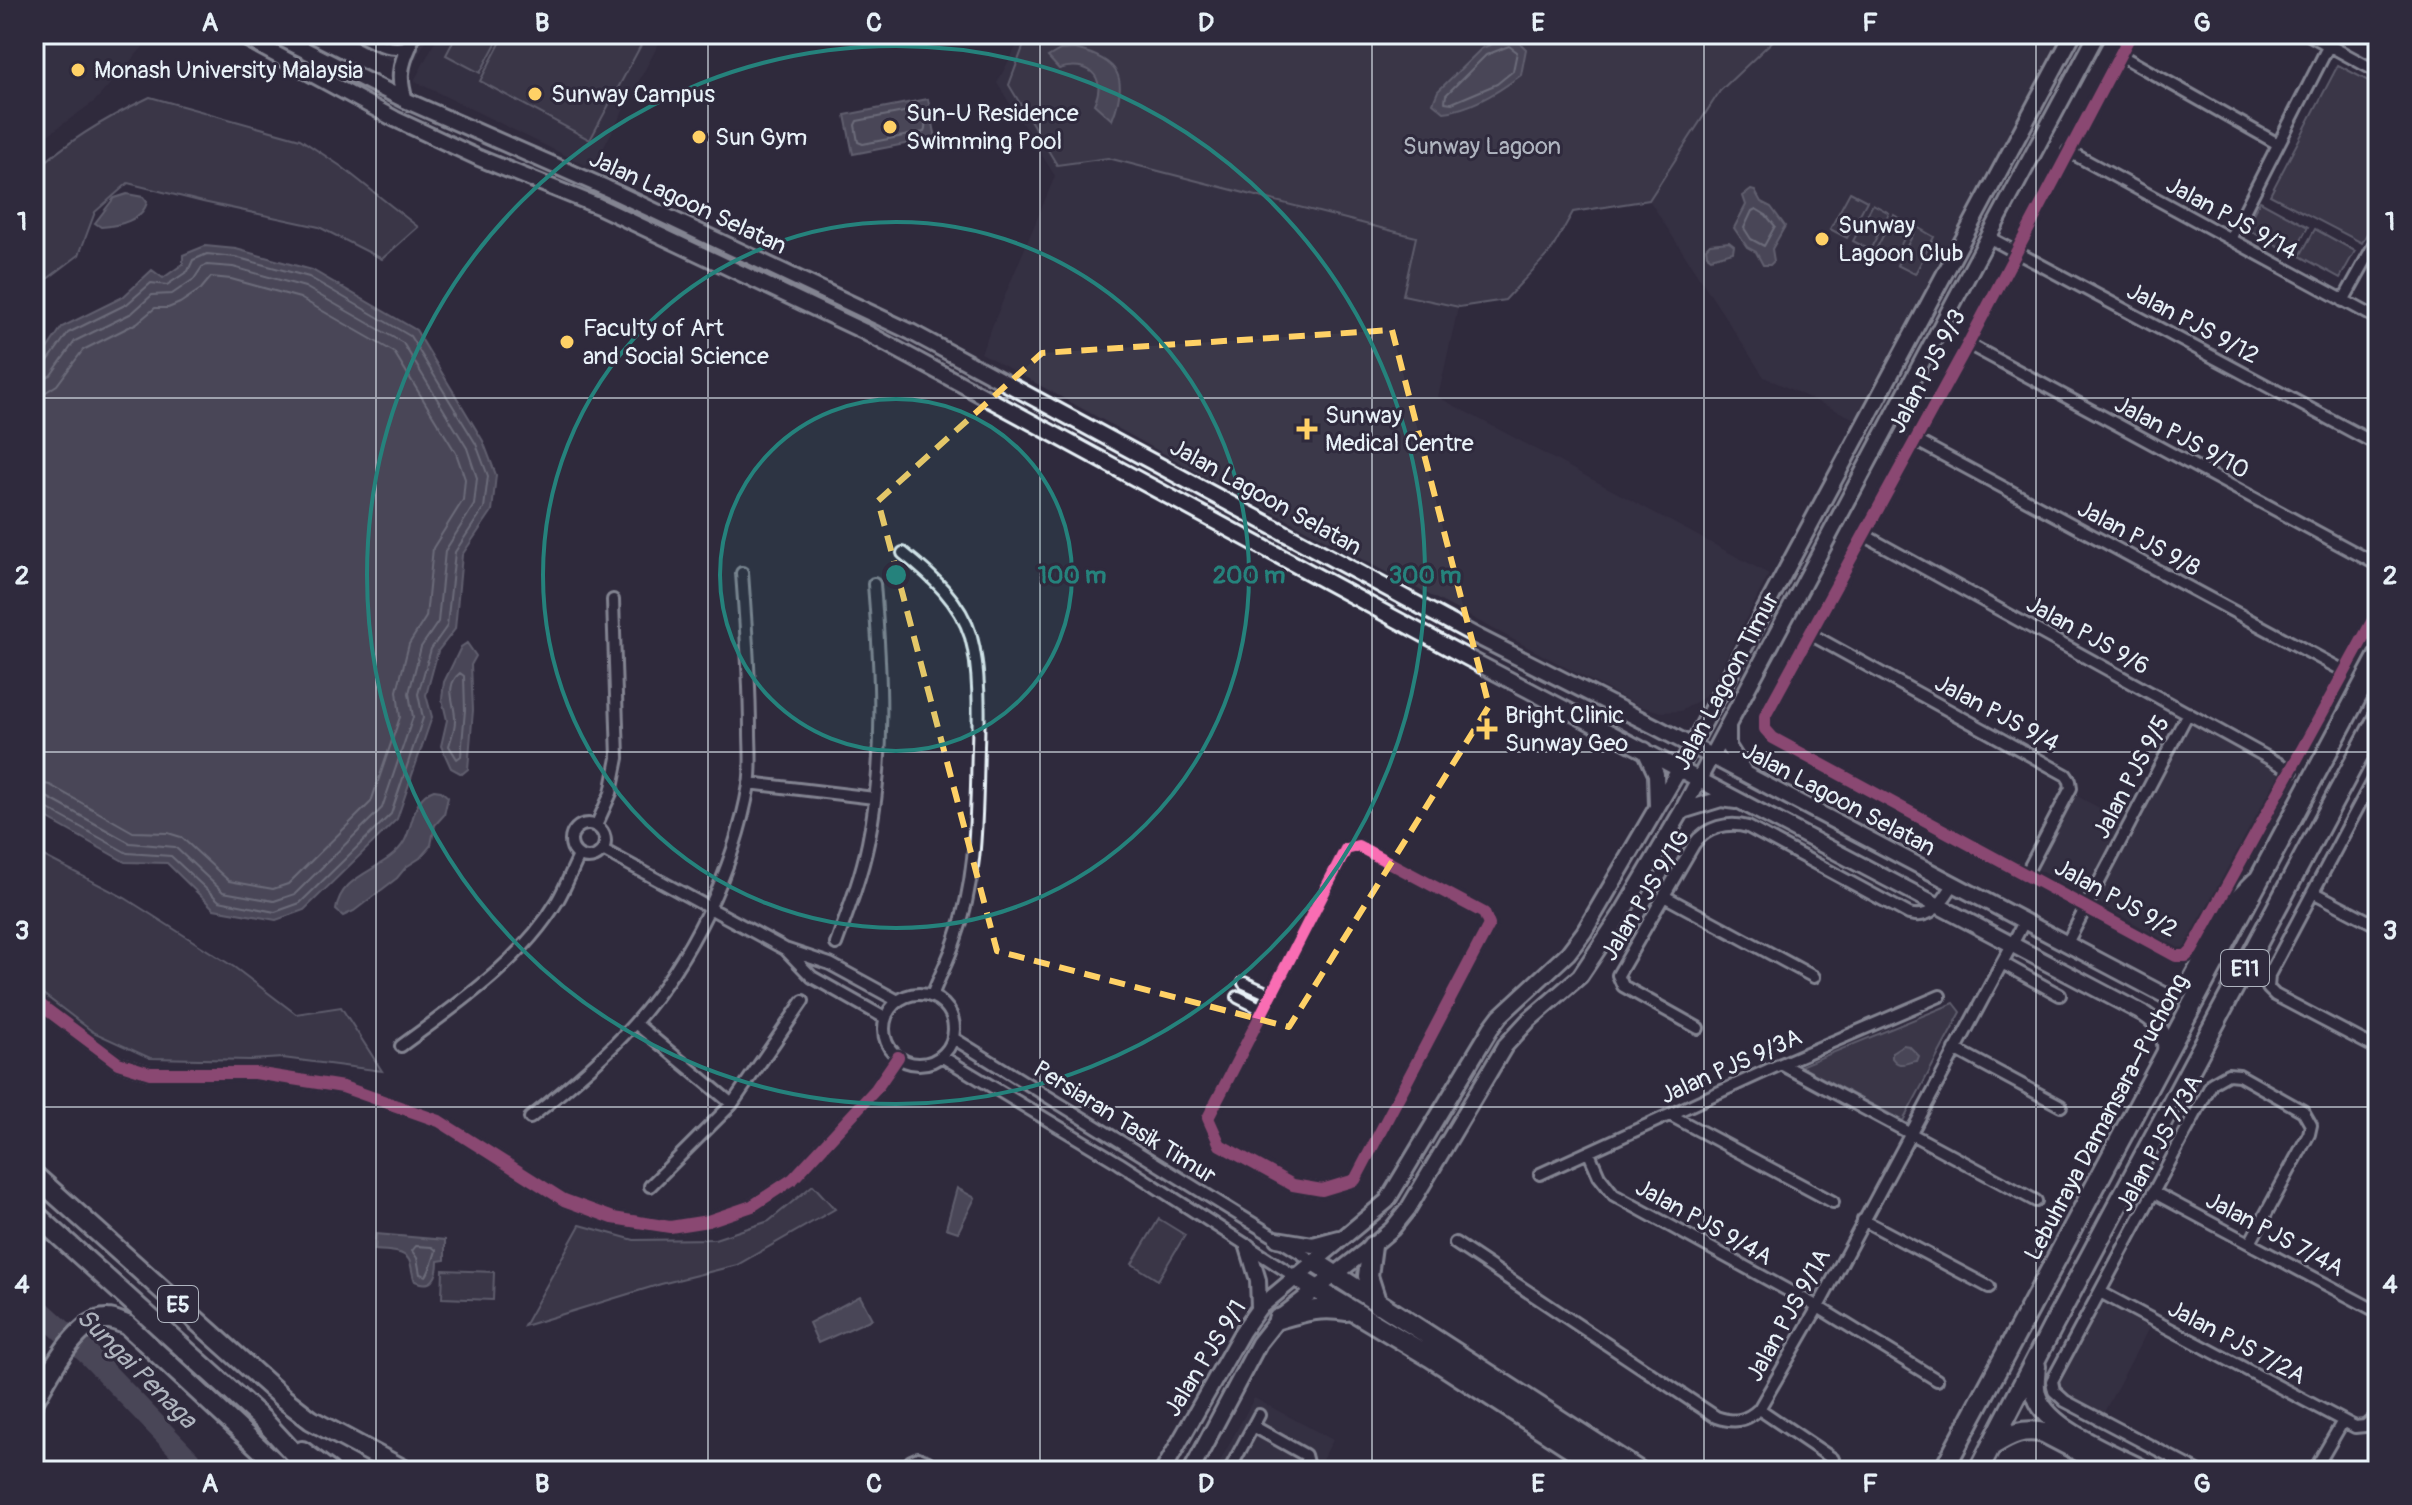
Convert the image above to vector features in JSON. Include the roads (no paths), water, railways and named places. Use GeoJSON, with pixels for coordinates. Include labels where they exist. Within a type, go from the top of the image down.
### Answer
{"type":"FeatureCollection","features":[{"type":"Feature","properties":{"kind":"highway","name":"Lebuhraya Damansara–Puchong"},"geometry":{"type":"LineString","coordinates":[[1943,1471],[2378,657]]}},
{"type":"Feature","properties":{"kind":"highway","name":"E11"},"geometry":{"type":"LineString","coordinates":[[1978,1471],[2378,718]]}},
{"type":"Feature","properties":{"kind":"highway","name":"E5"},"geometry":{"type":"LineString","coordinates":[[34,1175],[284,1399],[311,1420],[406,1471]]}},
{"type":"Feature","properties":{"kind":"highway","name":"E5"},"geometry":{"type":"LineString","coordinates":[[34,1213],[264,1421],[310,1471]]}},
{"type":"Feature","properties":{"kind":"highway"},"geometry":{"type":"LineString","coordinates":[[1372,1246],[1368,1276],[1377,1304]]}},
{"type":"Feature","properties":{"kind":"highway"},"geometry":{"type":"LineString","coordinates":[[1315,1262],[1639,1471]]}},
{"type":"Feature","properties":{"kind":"highway"},"geometry":{"type":"LineString","coordinates":[[1296,1277],[1430,1357],[1607,1471]]}},
{"type":"Feature","properties":{"kind":"highway"},"geometry":{"type":"LineString","coordinates":[[1278,1319],[1313,1308],[1352,1312]]}},
{"type":"Feature","properties":{"kind":"highway"},"geometry":{"type":"LineString","coordinates":[[34,1401],[56,1362],[81,1331],[92,1322],[107,1319],[127,1325],[284,1471]]}},
{"type":"Feature","properties":{"kind":"highway"},"geometry":{"type":"LineString","coordinates":[[2037,1356],[2034,1387],[2046,1415],[2064,1428],[2145,1471]]}},
{"type":"Feature","properties":{"kind":"highway"},"geometry":{"type":"LineString","coordinates":[[311,1420],[378,1471]]}},
{"type":"Feature","properties":{"kind":"highway"},"geometry":{"type":"LineString","coordinates":[[264,1421],[329,1471]]}},
{"type":"Feature","properties":{"kind":"highway"},"geometry":{"type":"LineString","coordinates":[[1992,1445],[2021,1430],[2032,1430],[2044,1433],[2117,1471]]}},
{"type":"Feature","properties":{"kind":"main road","name":"Jalan Lagoon Selatan"},"geometry":{"type":"LineString","coordinates":[[238,34],[256,38],[395,119],[479,158],[598,206],[891,345],[1468,658],[2153,1020],[2164,1036],[2164,1061]]}},
{"type":"Feature","properties":{"kind":"main road","name":"Jalan Lagoon Selatan"},"geometry":{"type":"LineString","coordinates":[[273,34],[405,100],[606,188],[911,332],[1466,631],[1656,727],[2166,996],[2176,995],[2188,984],[2235,900],[2265,872]]}},
{"type":"Feature","properties":{"kind":"main road"},"geometry":{"type":"LineString","coordinates":[[2073,35],[2094,40]]}},
{"type":"Feature","properties":{"kind":"main road","name":"Jalan Lagoon Timur"},"geometry":{"type":"LineString","coordinates":[[1296,1277],[1374,1214],[1397,1187],[1491,1028],[1568,953],[1584,932],[1680,768],[2073,35]]}},
{"type":"Feature","properties":{"kind":"main road"},"geometry":{"type":"LineString","coordinates":[[405,100],[399,77],[401,64],[412,40]]}},
{"type":"Feature","properties":{"kind":"main road","name":"Jalan Lagoon Timur"},"geometry":{"type":"LineString","coordinates":[[1315,1289],[1372,1246],[1408,1209],[1505,1046],[1528,1021],[1580,976],[1622,913],[1700,779],[2094,40]]}},
{"type":"Feature","properties":{"kind":"main road"},"geometry":{"type":"LineString","coordinates":[[598,206],[606,188]]}},
{"type":"Feature","properties":{"kind":"main road"},"geometry":{"type":"LineString","coordinates":[[1656,727],[1674,731],[1686,729],[1708,714]]}},
{"type":"Feature","properties":{"kind":"main road"},"geometry":{"type":"LineString","coordinates":[[1728,723],[1728,746],[1749,776]]}},
{"type":"Feature","properties":{"kind":"main road"},"geometry":{"type":"LineString","coordinates":[[1645,750],[1656,774],[1657,807]]}},
{"type":"Feature","properties":{"kind":"main road"},"geometry":{"type":"LineString","coordinates":[[1682,811],[1721,799],[1744,802]]}},
{"type":"Feature","properties":{"kind":"main road"},"geometry":{"type":"LineString","coordinates":[[1277,1239],[1313,1245],[1348,1235]]}},
{"type":"Feature","properties":{"kind":"main road"},"geometry":{"type":"LineString","coordinates":[[1248,1247],[1258,1280],[1259,1308]]}},
{"type":"Feature","properties":{"kind":"main road","name":"Jalan PJS 9/1"},"geometry":{"type":"LineString","coordinates":[[1163,1471],[1242,1332],[1259,1308],[1296,1277]]}},
{"type":"Feature","properties":{"kind":"main road","name":"Jalan PJS 9/1"},"geometry":{"type":"LineString","coordinates":[[1191,1471],[1259,1343],[1278,1319],[1315,1289]]}},
{"type":"Feature","properties":{"kind":"street"},"geometry":{"type":"LineString","coordinates":[[357,34],[390,48],[412,40]]}},
{"type":"Feature","properties":{"kind":"street","name":"Jalan PJS 9/3"},"geometry":{"type":"LineString","coordinates":[[1765,729],[1765,716],[1968,344],[2131,34]]}},
{"type":"Feature","properties":{"kind":"street"},"geometry":{"type":"LineString","coordinates":[[2308,34],[2378,72]]}},
{"type":"Feature","properties":{"kind":"street"},"geometry":{"type":"LineString","coordinates":[[2230,239],[2329,45]]}},
{"type":"Feature","properties":{"kind":"street"},"geometry":{"type":"LineString","coordinates":[[2120,55],[2278,144]]}},
{"type":"Feature","properties":{"kind":"street","name":"Jalan PJS 9/14"},"geometry":{"type":"LineString","coordinates":[[2068,151],[2378,319]]}},
{"type":"Feature","properties":{"kind":"street","name":"Jalan PJS 9/12"},"geometry":{"type":"LineString","coordinates":[[1988,237],[2378,445]]}},
{"type":"Feature","properties":{"kind":"street"},"geometry":{"type":"LineString","coordinates":[[2343,301],[2378,238]]}},
{"type":"Feature","properties":{"kind":"street","name":"Jalan PJS 9/10"},"geometry":{"type":"LineString","coordinates":[[1968,344],[2378,565]]}},
{"type":"Feature","properties":{"kind":"street","name":"Jalan PJS 9/8"},"geometry":{"type":"LineString","coordinates":[[1915,440],[2344,671]]}},
{"type":"Feature","properties":{"kind":"street","name":"Jalan PJS 9/6"},"geometry":{"type":"LineString","coordinates":[[1864,535],[2292,771]]}},
{"type":"Feature","properties":{"kind":"street"},"geometry":{"type":"LineString","coordinates":[[903,553],[936,580],[965,622],[972,639],[979,712],[975,846],[968,891],[956,938],[932,996]]}},
{"type":"Feature","properties":{"kind":"street"},"geometry":{"type":"LineString","coordinates":[[530,1118],[567,1089],[635,1023],[681,960],[709,908],[733,845],[749,783],[750,676],[742,573]]}},
{"type":"Feature","properties":{"kind":"street"},"geometry":{"type":"LineString","coordinates":[[836,944],[868,844],[881,755],[882,683],[874,584]]}},
{"type":"Feature","properties":{"kind":"street"},"geometry":{"type":"LineString","coordinates":[[596,826],[611,793],[618,758],[613,600]]}},
{"type":"Feature","properties":{"kind":"street","name":"Jalan PJS 9/2"},"geometry":{"type":"LineString","coordinates":[[1765,729],[1773,738],[2086,908],[2176,956],[2186,956],[2220,902],[2378,611]]}},
{"type":"Feature","properties":{"kind":"street","name":"Jalan PJS 9/4"},"geometry":{"type":"LineString","coordinates":[[1810,634],[2066,775],[2071,788],[2026,874]]}},
{"type":"Feature","properties":{"kind":"street","name":"Jalan PJS 9/5"},"geometry":{"type":"LineString","coordinates":[[2066,945],[2188,713]]}},
{"type":"Feature","properties":{"kind":"street"},"geometry":{"type":"LineString","coordinates":[[2378,770],[2269,975],[2268,988],[2275,995],[2378,1049]]}},
{"type":"Feature","properties":{"kind":"street"},"geometry":{"type":"LineString","coordinates":[[749,783],[874,798]]}},
{"type":"Feature","properties":{"kind":"street"},"geometry":{"type":"LineString","coordinates":[[2364,796],[2378,803]]}},
{"type":"Feature","properties":{"kind":"street","name":"Jalan PJS 9/1G"},"geometry":{"type":"LineString","coordinates":[[1698,1028],[1623,986],[1619,980],[1620,968],[1700,836],[1730,824],[1738,824],[1909,914],[1919,917],[1928,915],[1940,905]]}},
{"type":"Feature","properties":{"kind":"street"},"geometry":{"type":"LineString","coordinates":[[582,826],[596,826],[605,839],[603,850],[592,858],[579,856],[572,846],[573,834],[582,826]]}},
{"type":"Feature","properties":{"kind":"street"},"geometry":{"type":"LineString","coordinates":[[1358,846],[1484,913],[1489,925],[1355,1180],[1322,1190],[1293,1185],[1220,1145],[1208,1118],[1271,995],[1346,849],[1358,846]]}},
{"type":"Feature","properties":{"kind":"street"},"geometry":{"type":"LineString","coordinates":[[603,850],[785,949],[830,964],[898,1001]]}},
{"type":"Feature","properties":{"kind":"street"},"geometry":{"type":"LineString","coordinates":[[401,1046],[475,991],[525,944],[557,901],[579,856]]}},
{"type":"Feature","properties":{"kind":"street"},"geometry":{"type":"LineString","coordinates":[[1940,905],[1953,885]]}},
{"type":"Feature","properties":{"kind":"street"},"geometry":{"type":"LineString","coordinates":[[2313,892],[2378,926]]}},
{"type":"Feature","properties":{"kind":"street"},"geometry":{"type":"LineString","coordinates":[[1664,896],[1814,977]]}},
{"type":"Feature","properties":{"kind":"street","name":"Jalan PJS 9/1A"},"geometry":{"type":"LineString","coordinates":[[1455,1243],[1716,1417],[1738,1422],[1749,1418],[1759,1409],[1818,1307],[2024,922]]}},
{"type":"Feature","properties":{"kind":"street"},"geometry":{"type":"LineString","coordinates":[[785,949],[812,977],[885,1018]]}},
{"type":"Feature","properties":{"kind":"street"},"geometry":{"type":"LineString","coordinates":[[2002,963],[2060,995]]}},
{"type":"Feature","properties":{"kind":"street"},"geometry":{"type":"LineString","coordinates":[[1244,983],[1271,995]]}},
{"type":"Feature","properties":{"kind":"street"},"geometry":{"type":"LineString","coordinates":[[914,994],[932,996],[941,1001],[952,1018],[953,1038],[941,1056],[933,1061],[915,1064],[898,1057],[885,1040],[885,1018],[898,1001],[914,994]]}},
{"type":"Feature","properties":{"kind":"street","name":"Jalan PJS 9/3A"},"geometry":{"type":"LineString","coordinates":[[1540,1174],[1781,1064],[1940,996]]}},
{"type":"Feature","properties":{"kind":"street"},"geometry":{"type":"LineString","coordinates":[[1238,997],[1264,1010]]}},
{"type":"Feature","properties":{"kind":"street"},"geometry":{"type":"LineString","coordinates":[[34,1000],[118,1063],[150,1073],[255,1073],[343,1087],[439,1121],[564,1200],[613,1218],[670,1227],[708,1221],[752,1206],[793,1179],[876,1089],[898,1057]]}},
{"type":"Feature","properties":{"kind":"street"},"geometry":{"type":"LineString","coordinates":[[650,1186],[732,1104],[803,1001]]}},
{"type":"Feature","properties":{"kind":"street"},"geometry":{"type":"LineString","coordinates":[[635,1023],[732,1104]]}},
{"type":"Feature","properties":{"kind":"street","name":"Persiaran Tasik Timur"},"geometry":{"type":"LineString","coordinates":[[953,1038],[1315,1262]]}},
{"type":"Feature","properties":{"kind":"street"},"geometry":{"type":"LineString","coordinates":[[1955,1049],[2061,1106]]}},
{"type":"Feature","properties":{"kind":"street","name":"Persiaran Tasik Timur"},"geometry":{"type":"LineString","coordinates":[[941,1056],[1119,1163],[1296,1277]]}},
{"type":"Feature","properties":{"kind":"street"},"geometry":{"type":"LineString","coordinates":[[1781,1064],[2036,1201]]}},
{"type":"Feature","properties":{"kind":"street","name":"Jalan PJS 7/3A"},"geometry":{"type":"LineString","coordinates":[[2198,1471],[2065,1401],[2054,1391],[2052,1381],[2212,1083],[2228,1074],[2239,1075],[2303,1111],[2311,1125],[2250,1243]]}},
{"type":"Feature","properties":{"kind":"street"},"geometry":{"type":"LineString","coordinates":[[1670,1115],[1833,1202]]}},
{"type":"Feature","properties":{"kind":"street","name":"Jalan PJS 9/4A"},"geometry":{"type":"LineString","coordinates":[[1589,1153],[1599,1176],[1614,1195],[1818,1307],[1937,1380]]}},
{"type":"Feature","properties":{"kind":"street","name":"Jalan PJS 7/4A"},"geometry":{"type":"LineString","coordinates":[[2153,1192],[2378,1312]]}},
{"type":"Feature","properties":{"kind":"street"},"geometry":{"type":"LineString","coordinates":[[1863,1220],[1989,1287]]}},
{"type":"Feature","properties":{"kind":"street","name":"Jalan PJS 7/2A"},"geometry":{"type":"LineString","coordinates":[[2100,1292],[2355,1427],[2365,1426],[2378,1415]]}},
{"type":"Feature","properties":{"kind":"street"},"geometry":{"type":"LineString","coordinates":[[1759,1409],[1833,1459]]}},
{"type":"Feature","properties":{"kind":"street"},"geometry":{"type":"LineString","coordinates":[[1229,1471],[1259,1415]]}},
{"type":"Feature","properties":{"kind":"street"},"geometry":{"type":"LineString","coordinates":[[2314,1471],[2343,1421]]}},
{"type":"Feature","properties":{"kind":"street"},"geometry":{"type":"LineString","coordinates":[[1253,1426],[1305,1455],[1307,1463],[1303,1471]]}},
{"type":"Feature","properties":{"kind":"street"},"geometry":{"type":"LineString","coordinates":[[906,1471],[914,1459],[925,1460],[933,1469]]}},
{"type":"Feature","properties":{"kind":"water"},"geometry":{"type":"Polygon","coordinates":[[[1513,36],[1526,49],[1521,75],[1495,93],[1465,107],[1444,112],[1433,103],[1438,91],[1482,48],[1513,36]]]}},
{"type":"Feature","properties":{"kind":"water"},"geometry":{"type":"Polygon","coordinates":[[[1075,49],[1102,59],[1117,73],[1120,93],[1112,120],[1094,104],[1098,85],[1092,73],[1078,67],[1059,69],[1048,57],[1060,50],[1075,49]]]}},
{"type":"Feature","properties":{"kind":"water","name":"Sun-U Residence Swimming Pool"},"geometry":{"type":"Polygon","coordinates":[[[928,99],[936,138],[853,154],[845,115],[928,99]]]}},
{"type":"Feature","properties":{"kind":"water"},"geometry":{"type":"Polygon","coordinates":[[[1751,190],[1755,191],[1761,202],[1771,207],[1785,226],[1772,249],[1774,261],[1770,265],[1763,265],[1756,252],[1747,247],[1734,228],[1746,205],[1743,196],[1751,190]]]}},
{"type":"Feature","properties":{"kind":"water"},"geometry":{"type":"Polygon","coordinates":[[[127,194],[143,197],[147,202],[141,213],[115,225],[101,227],[95,223],[114,198],[127,194]]]}},
{"type":"Feature","properties":{"kind":"water"},"geometry":{"type":"Polygon","coordinates":[[[1729,242],[1734,246],[1733,252],[1711,258],[1707,255],[1706,248],[1710,244],[1729,242]]]}},
{"type":"Feature","properties":{"kind":"water"},"geometry":{"type":"Polygon","coordinates":[[[205,246],[236,249],[312,270],[416,330],[483,441],[496,475],[492,511],[462,555],[455,629],[438,651],[426,695],[432,717],[397,819],[304,910],[276,920],[214,909],[167,863],[125,862],[34,811],[34,368],[62,327],[123,297],[152,270],[163,278],[183,264],[183,255],[205,246]]]}},
{"type":"Feature","properties":{"kind":"water"},"geometry":{"type":"Polygon","coordinates":[[[467,643],[476,656],[471,665],[473,710],[468,769],[462,774],[451,768],[441,746],[447,720],[442,699],[444,682],[461,647],[467,643]]]}},
{"type":"Feature","properties":{"kind":"water"},"geometry":{"type":"Polygon","coordinates":[[[434,790],[448,797],[444,815],[435,825],[431,845],[397,878],[343,916],[336,910],[346,887],[396,852],[404,842],[417,805],[434,790]]]}},
{"type":"Feature","properties":{"kind":"water"},"geometry":{"type":"Polygon","coordinates":[[[1903,1045],[1909,1046],[1919,1056],[1917,1061],[1900,1064],[1892,1058],[1892,1052],[1903,1045]]]}},
{"type":"Feature","properties":{"kind":"water"},"geometry":{"type":"Polygon","coordinates":[[[957,1188],[975,1198],[958,1232],[946,1228],[957,1188]]]}},
{"type":"Feature","properties":{"kind":"water"},"geometry":{"type":"Polygon","coordinates":[[[376,1234],[445,1240],[445,1260],[438,1261],[433,1280],[426,1284],[415,1281],[410,1262],[403,1254],[375,1250],[376,1234]]]}},
{"type":"Feature","properties":{"kind":"water"},"geometry":{"type":"Polygon","coordinates":[[[860,1296],[872,1319],[818,1343],[809,1323],[860,1296]]]}},
{"type":"Feature","properties":{"kind":"waterway","name":"Sungai Penaga"},"geometry":{"type":"LineString","coordinates":[[34,1305],[88,1354],[200,1471]]}},
{"type":"Feature","properties":{"kind":"place","name":"Monash University Malaysia"},"geometry":{"type":"Point","coordinates":[78,70]}},
{"type":"Feature","properties":{"kind":"place","name":"Sunway Campus"},"geometry":{"type":"Point","coordinates":[535,94]}},
{"type":"Feature","properties":{"kind":"place","name":"Sun-U Residence Swimming Pool"},"geometry":{"type":"Point","coordinates":[890,127]}},
{"type":"Feature","properties":{"kind":"place","name":"Sun Gym"},"geometry":{"type":"Point","coordinates":[699,137]}},
{"type":"Feature","properties":{"kind":"place","name":"Sunway Lagoon Club"},"geometry":{"type":"Point","coordinates":[1822,239]}},
{"type":"Feature","properties":{"kind":"place","name":"Faculty of Art and Social Science"},"geometry":{"type":"Point","coordinates":[567,342]}},
{"type":"Feature","properties":{"kind":"place","name":"Sunway Medical Centre"},"geometry":{"type":"Point","coordinates":[1307,429]}},
{"type":"Feature","properties":{"kind":"place","name":"Bright Clinic Sunway Geo"},"geometry":{"type":"Point","coordinates":[1487,729]}},
{"type":"Feature","properties":{"kind":"park label","name":"Sunway Lagoon"},"geometry":{"type":"Point","coordinates":[1482,146]}}]}
